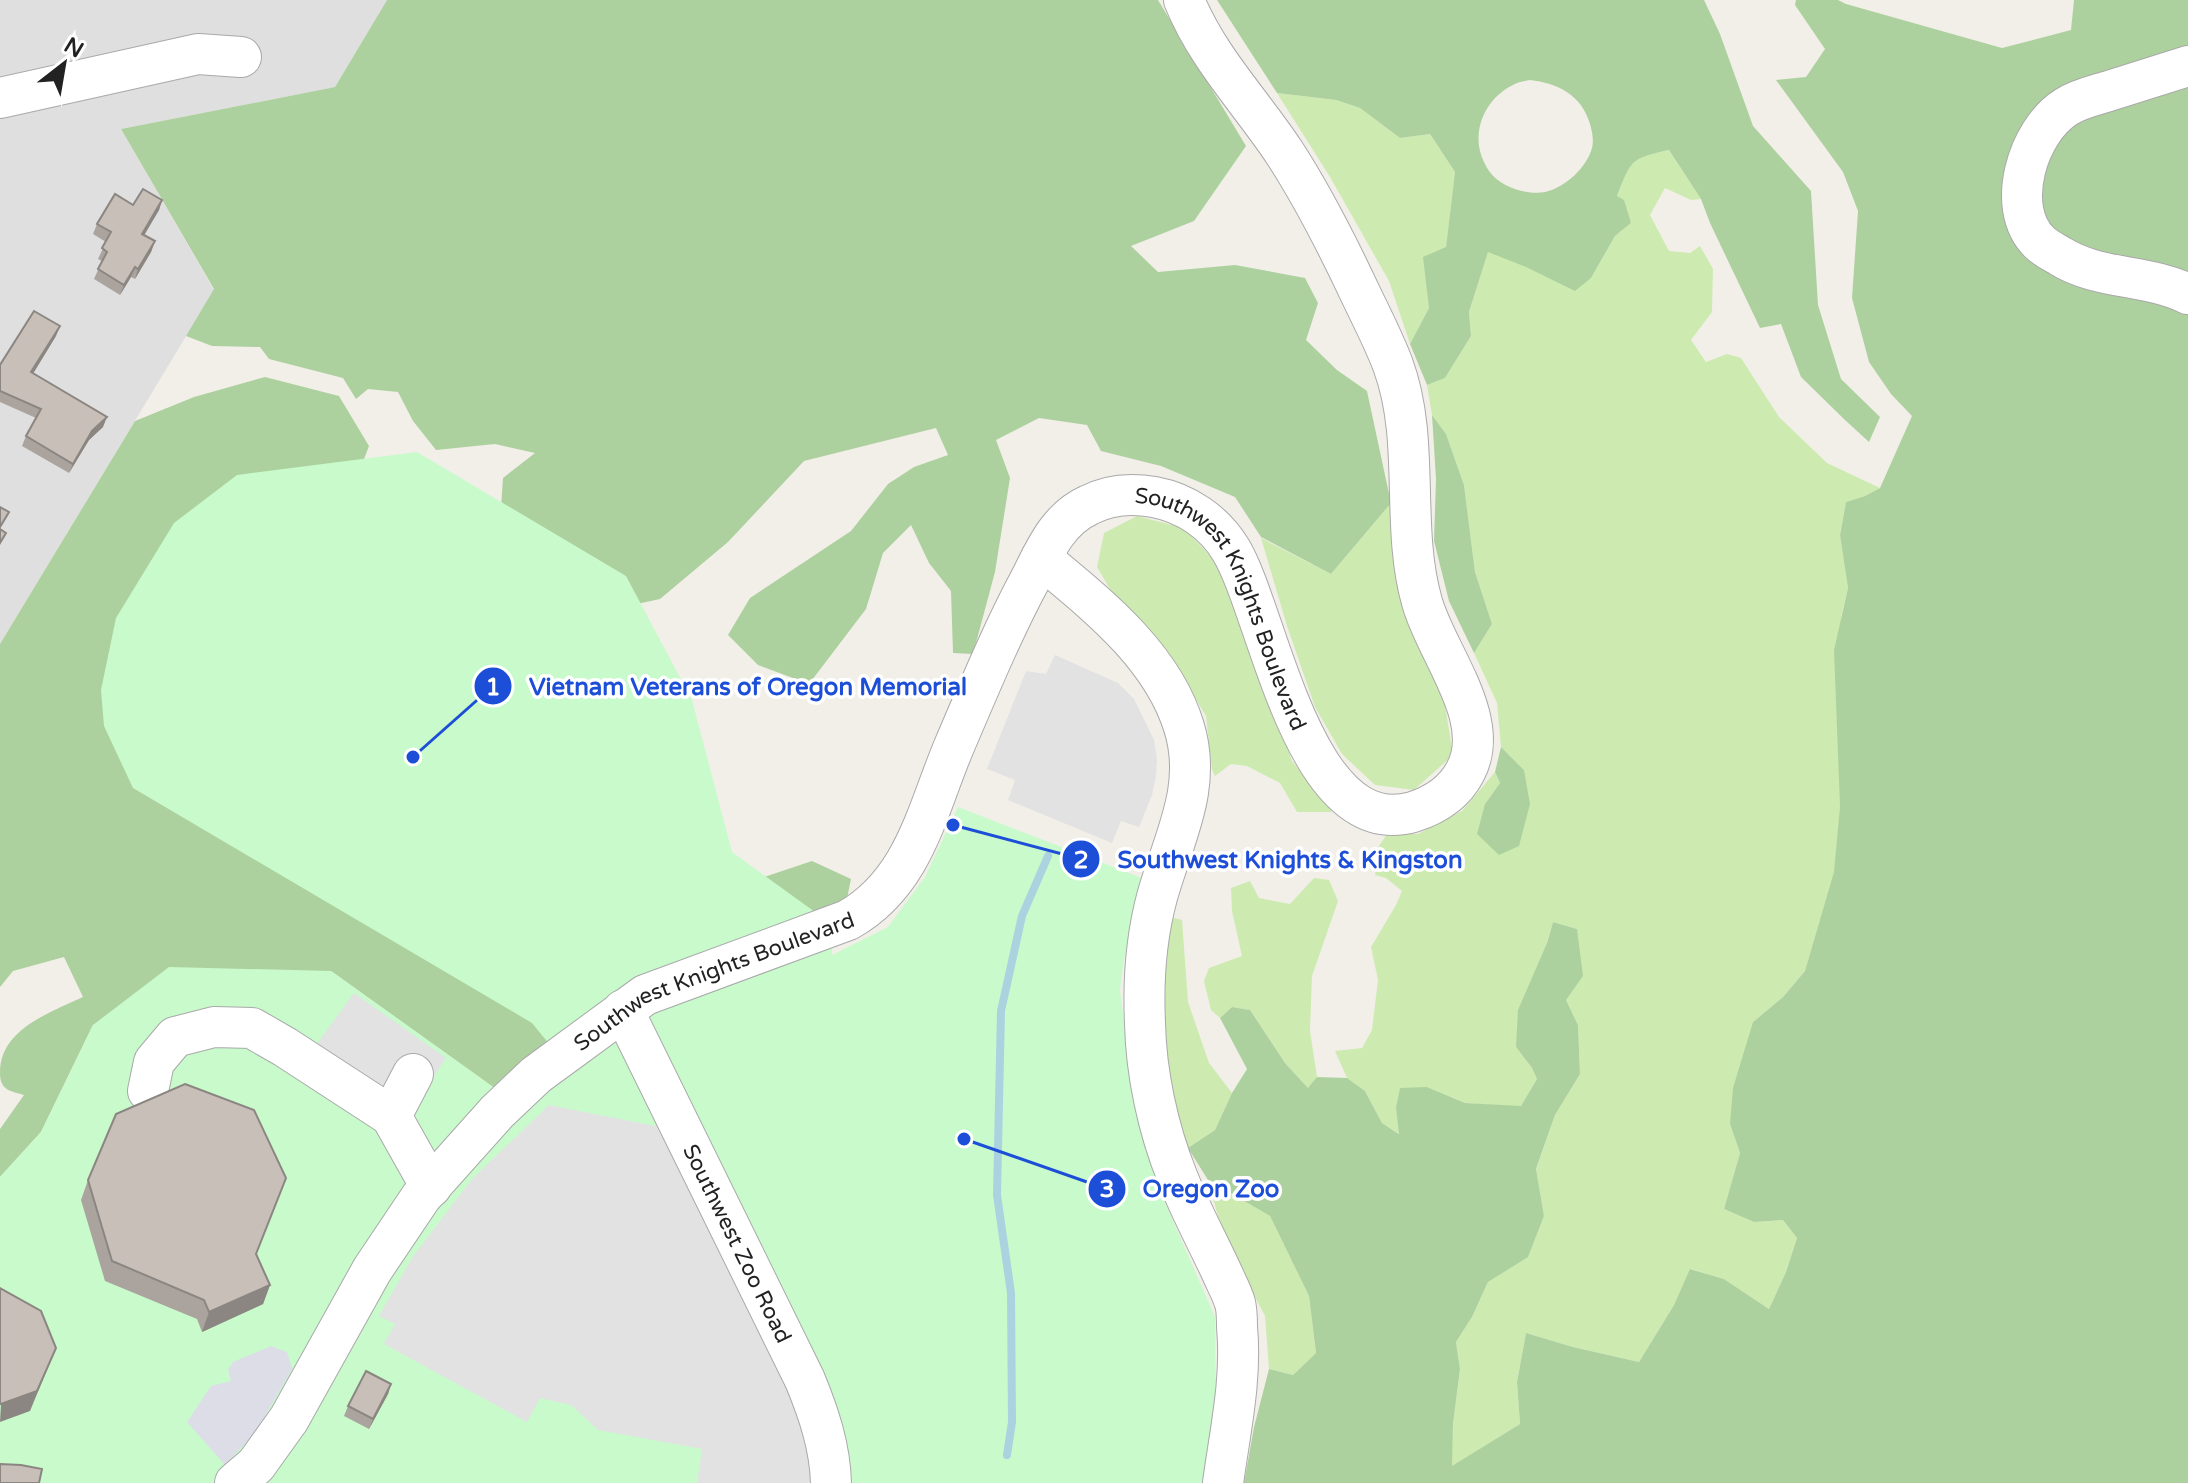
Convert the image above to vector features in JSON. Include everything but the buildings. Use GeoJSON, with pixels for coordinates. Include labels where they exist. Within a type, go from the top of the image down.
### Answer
{"type":"FeatureCollection","features":[{"type":"Feature","properties":{"kind":"street","name":"Southwest Knights Boulevard"},"geometry":{"type":"LineString","coordinates":[[258,1477],[372,1270],[421,1197],[497,1112],[536,1075],[645,995],[848,920],[884,894],[923,828],[945,768],[1012,613],[1056,531],[1078,510],[1104,498],[1143,495],[1174,502],[1207,522],[1232,551],[1294,716],[1319,762],[1355,802],[1370,811],[1399,815],[1440,800],[1456,786],[1465,772],[1472,757],[1474,735],[1470,715],[1423,607],[1413,562],[1408,442],[1403,401],[1394,368],[1314,199],[1258,114],[1216,59],[1184,0]]}},
{"type":"Feature","properties":{"kind":"street"},"geometry":{"type":"LineString","coordinates":[[0,98],[198,54],[241,57]]}},
{"type":"Feature","properties":{"kind":"street"},"geometry":{"type":"LineString","coordinates":[[2188,66],[2079,101],[2059,112],[2047,124],[2033,148],[2022,190],[2030,228],[2039,242],[2062,258],[2087,269],[2171,286],[2188,294]]}},
{"type":"Feature","properties":{"kind":"street"},"geometry":{"type":"LineString","coordinates":[[1041,558],[1131,640],[1161,679],[1185,728],[1190,763],[1188,799],[1152,919],[1145,969],[1145,1026],[1151,1080],[1177,1176],[1236,1304],[1239,1372],[1223,1483]]}},
{"type":"Feature","properties":{"kind":"street","name":"Southwest Zoo Road"},"geometry":{"type":"LineString","coordinates":[[623,1010],[805,1380],[825,1437],[831,1483]]}},
{"type":"Feature","properties":{"kind":"street"},"geometry":{"type":"LineString","coordinates":[[148,1091],[154,1062],[175,1037],[214,1027],[252,1028],[391,1116],[431,1187]]}},
{"type":"Feature","properties":{"kind":"street"},"geometry":{"type":"LineString","coordinates":[[391,1116],[413,1074]]}},
{"type":"Feature","properties":{"kind":"shaded area"},"geometry":{"type":"Polygon","coordinates":[[[0,0],[387,0],[335,87],[121,129],[214,290],[0,644],[0,0]]]}},
{"type":"Feature","properties":{"kind":"shaded area"},"geometry":{"type":"Polygon","coordinates":[[[1055,655],[1118,683],[1134,699],[1154,740],[1156,776],[1139,827],[1121,821],[1112,843],[1008,800],[1015,780],[987,769],[1026,671],[1046,674],[1055,655]]]}},
{"type":"Feature","properties":{"kind":"shaded area"},"geometry":{"type":"Polygon","coordinates":[[[354,993],[446,1058],[409,1113],[317,1044],[354,993]]]}},
{"type":"Feature","properties":{"kind":"shaded area"},"geometry":{"type":"Polygon","coordinates":[[[549,1105],[665,1128],[784,1368],[816,1468],[816,1483],[697,1483],[702,1449],[598,1430],[571,1405],[540,1398],[527,1422],[384,1344],[395,1324],[379,1316],[412,1258],[472,1179],[549,1105]]]}},
{"type":"Feature","properties":{"kind":"shaded area"},"geometry":{"type":"Polygon","coordinates":[[[271,1346],[287,1352],[292,1369],[252,1436],[225,1465],[187,1422],[211,1386],[231,1381],[228,1370],[233,1362],[271,1346]]]}},
{"type":"Feature","properties":{"kind":"green space"},"geometry":{"type":"Polygon","coordinates":[[[387,0],[1158,0],[1246,146],[1194,221],[1131,246],[1158,272],[1235,265],[1305,278],[1318,303],[1306,340],[1337,370],[1367,391],[1391,503],[1331,574],[1261,537],[1235,497],[1161,466],[1101,451],[1087,425],[1039,418],[996,440],[1010,478],[995,572],[973,654],[953,653],[951,591],[929,563],[911,525],[883,553],[866,609],[809,684],[758,665],[728,635],[750,598],[851,531],[888,484],[914,467],[948,455],[936,428],[804,461],[728,542],[660,599],[623,607],[500,523],[503,478],[535,453],[495,444],[436,450],[413,421],[398,392],[368,389],[356,399],[343,378],[269,359],[260,347],[212,346],[186,336],[214,289],[121,129],[335,87],[387,0]]]}},
{"type":"Feature","properties":{"kind":"green space"},"geometry":{"type":"Polygon","coordinates":[[[1217,0],[1704,0],[1720,34],[1753,126],[1811,191],[1818,305],[1841,379],[1880,417],[1869,442],[1801,377],[1781,324],[1760,328],[1701,199],[1669,150],[1639,159],[1626,174],[1617,196],[1624,200],[1631,223],[1615,236],[1591,278],[1575,291],[1488,252],[1469,312],[1471,336],[1445,378],[1427,385],[1410,344],[1429,308],[1423,257],[1446,247],[1455,172],[1430,134],[1400,138],[1360,108],[1336,100],[1277,93],[1217,0]],[[1530,80],[1517,83],[1503,91],[1487,108],[1479,129],[1480,151],[1486,167],[1510,187],[1534,193],[1553,190],[1574,176],[1589,155],[1593,142],[1586,114],[1575,98],[1559,88],[1530,80]]]}},
{"type":"Feature","properties":{"kind":"green space"},"geometry":{"type":"Polygon","coordinates":[[[1796,0],[1838,0],[2002,48],[2071,30],[2074,0],[2188,0],[2188,1483],[1244,1483],[1269,1369],[1293,1375],[1316,1353],[1309,1296],[1270,1216],[1208,1180],[1188,1148],[1215,1130],[1247,1069],[1220,1018],[1232,1007],[1250,1010],[1285,1063],[1308,1088],[1317,1077],[1347,1078],[1365,1091],[1382,1123],[1399,1134],[1396,1108],[1400,1088],[1427,1087],[1465,1103],[1521,1106],[1537,1079],[1516,1047],[1518,1010],[1553,922],[1577,929],[1583,976],[1566,1000],[1578,1025],[1580,1074],[1555,1115],[1536,1169],[1544,1216],[1528,1257],[1488,1282],[1456,1342],[1460,1369],[1453,1424],[1452,1466],[1520,1424],[1517,1382],[1526,1333],[1639,1362],[1674,1305],[1690,1269],[1724,1279],[1769,1309],[1786,1272],[1797,1238],[1783,1220],[1754,1222],[1724,1209],[1740,1153],[1730,1124],[1733,1088],[1753,1022],[1783,997],[1805,971],[1834,872],[1840,806],[1834,650],[1848,588],[1840,535],[1846,502],[1880,488],[1912,416],[1891,394],[1869,362],[1852,298],[1858,211],[1843,172],[1776,80],[1806,77],[1825,49],[1795,5],[1796,0]]]}},
{"type":"Feature","properties":{"kind":"green space"},"geometry":{"type":"Polygon","coordinates":[[[1277,93],[1336,100],[1360,108],[1400,138],[1430,134],[1455,172],[1446,248],[1428,289],[1429,308],[1410,344],[1389,281],[1330,177],[1277,93]]]}},
{"type":"Feature","properties":{"kind":"green space"},"geometry":{"type":"Polygon","coordinates":[[[1669,150],[1701,199],[1691,200],[1665,188],[1650,215],[1669,251],[1690,253],[1700,246],[1713,269],[1712,312],[1691,340],[1706,362],[1727,354],[1741,358],[1779,417],[1827,463],[1880,488],[1846,502],[1840,534],[1848,588],[1841,617],[1840,806],[1835,872],[1805,971],[1783,997],[1753,1022],[1730,1124],[1740,1153],[1724,1209],[1754,1222],[1783,1220],[1797,1238],[1769,1309],[1724,1279],[1691,1269],[1674,1305],[1639,1362],[1526,1333],[1517,1382],[1520,1424],[1451,1467],[1460,1369],[1456,1342],[1488,1282],[1528,1256],[1544,1216],[1536,1170],[1555,1115],[1580,1074],[1578,1025],[1566,1000],[1577,929],[1553,922],[1516,1047],[1537,1079],[1521,1107],[1465,1103],[1427,1087],[1396,1108],[1400,1134],[1382,1123],[1365,1091],[1347,1078],[1335,1051],[1362,1048],[1372,1030],[1378,980],[1371,947],[1402,891],[1386,878],[1375,875],[1379,846],[1387,834],[1418,834],[1462,811],[1495,772],[1500,783],[1485,804],[1524,770],[1501,747],[1497,703],[1474,653],[1492,624],[1475,572],[1464,485],[1446,434],[1432,415],[1427,385],[1445,378],[1471,336],[1469,312],[1488,251],[1527,267],[1591,278],[1615,236],[1631,223],[1617,196],[1629,168],[1639,159],[1669,150]]]}},
{"type":"Feature","properties":{"kind":"green space"},"geometry":{"type":"Polygon","coordinates":[[[265,377],[339,396],[369,446],[358,475],[634,921],[812,861],[851,879],[845,908],[500,1092],[331,971],[93,1025],[41,1132],[0,1177],[0,1129],[24,1095],[10,1091],[2,1083],[2,1058],[8,1045],[29,1024],[83,997],[64,957],[13,971],[0,987],[0,644],[135,421],[194,397],[265,377]]]}},
{"type":"Feature","properties":{"kind":"green space"},"geometry":{"type":"Polygon","coordinates":[[[1432,415],[1446,434],[1464,485],[1475,572],[1492,624],[1474,653],[1449,601],[1434,541],[1436,479],[1432,415]]]}},
{"type":"Feature","properties":{"kind":"green space"},"geometry":{"type":"Polygon","coordinates":[[[417,452],[626,576],[692,700],[732,852],[833,925],[832,955],[888,927],[925,877],[958,807],[1147,880],[1124,959],[1120,990],[1132,1087],[1160,1191],[1215,1317],[1216,1409],[1202,1483],[0,1483],[0,1177],[41,1132],[93,1025],[169,967],[331,971],[510,1099],[559,1056],[532,1023],[133,788],[104,726],[101,690],[116,618],[174,523],[237,475],[417,452]]]}},
{"type":"Feature","properties":{"kind":"green space"},"geometry":{"type":"Polygon","coordinates":[[[1391,503],[1444,699],[1453,755],[1414,790],[1375,785],[1342,754],[1315,707],[1261,538],[1331,574],[1391,503]]]}},
{"type":"Feature","properties":{"kind":"green space"},"geometry":{"type":"Polygon","coordinates":[[[1137,516],[1184,528],[1229,576],[1292,761],[1332,812],[1297,812],[1280,783],[1247,766],[1231,764],[1215,776],[1206,716],[1163,646],[1114,596],[1097,567],[1104,533],[1137,516]]]}},
{"type":"Feature","properties":{"kind":"green space"},"geometry":{"type":"Polygon","coordinates":[[[1501,747],[1524,770],[1530,804],[1519,846],[1499,855],[1477,834],[1485,804],[1500,783],[1495,772],[1501,747]]]}},
{"type":"Feature","properties":{"kind":"green space"},"geometry":{"type":"Polygon","coordinates":[[[1314,878],[1329,880],[1338,901],[1312,976],[1310,1031],[1317,1077],[1309,1089],[1285,1063],[1250,1010],[1232,1007],[1220,1018],[1211,1010],[1204,981],[1209,968],[1242,956],[1232,911],[1231,888],[1250,881],[1259,898],[1290,904],[1314,878]]]}},
{"type":"Feature","properties":{"kind":"green space"},"geometry":{"type":"Polygon","coordinates":[[[1170,917],[1182,920],[1188,1002],[1209,1063],[1232,1093],[1215,1130],[1188,1148],[1170,1107],[1160,1039],[1170,917]]]}},
{"type":"Feature","properties":{"kind":"green space"},"geometry":{"type":"Polygon","coordinates":[[[1208,1180],[1270,1216],[1309,1296],[1316,1353],[1293,1375],[1269,1369],[1265,1316],[1224,1238],[1208,1180]]]}},
{"type":"Feature","properties":{"kind":"waterway"},"geometry":{"type":"LineString","coordinates":[[1007,1455],[1012,1422],[1011,1293],[997,1195],[1001,1011],[1022,916],[1048,856]]}},
{"type":"Feature","properties":{"kind":"place","name":"Vietnam Veterans of Oregon Memorial"},"geometry":{"type":"Point","coordinates":[413,757]}},
{"type":"Feature","properties":{"kind":"place","name":"Southwest Knights & Kingston"},"geometry":{"type":"Point","coordinates":[953,825]}},
{"type":"Feature","properties":{"kind":"place","name":"Oregon Zoo"},"geometry":{"type":"Point","coordinates":[964,1139]}}]}
